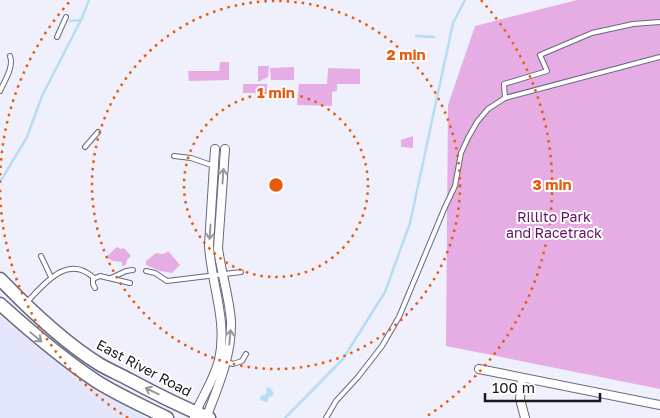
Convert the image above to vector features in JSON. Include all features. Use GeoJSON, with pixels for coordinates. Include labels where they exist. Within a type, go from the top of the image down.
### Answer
{"type":"FeatureCollection","features":[{"type":"Feature","properties":{"kind":"main road","name":"East River Road"},"geometry":{"type":"LineString","coordinates":[[0,278],[56,332],[99,364],[202,417]]}},
{"type":"Feature","properties":{"kind":"main road"},"geometry":{"type":"LineString","coordinates":[[0,304],[38,339],[78,368],[98,382],[161,417]]}},
{"type":"Feature","properties":{"kind":"street"},"geometry":{"type":"LineString","coordinates":[[202,417],[210,384],[219,360],[221,341],[220,305],[213,276],[209,245],[215,149]]}},
{"type":"Feature","properties":{"kind":"street"},"geometry":{"type":"LineString","coordinates":[[202,417],[223,374],[229,345],[231,320],[218,248],[225,149]]}},
{"type":"Feature","properties":{"kind":"street"},"geometry":{"type":"LineString","coordinates":[[479,369],[660,405]]}},
{"type":"Feature","properties":{"kind":"street"},"geometry":{"type":"LineString","coordinates":[[522,378],[520,399],[525,418]]}},
{"type":"Feature","properties":{"kind":"lane"},"geometry":{"type":"LineString","coordinates":[[56,38],[66,17]]}},
{"type":"Feature","properties":{"kind":"lane"},"geometry":{"type":"LineString","coordinates":[[506,98],[504,84],[547,71],[540,55],[592,33],[633,24],[660,22]]}},
{"type":"Feature","properties":{"kind":"lane"},"geometry":{"type":"LineString","coordinates":[[0,91],[12,61],[10,56]]}},
{"type":"Feature","properties":{"kind":"lane"},"geometry":{"type":"LineString","coordinates":[[326,418],[336,401],[382,346],[399,317],[455,186],[461,153],[477,122],[488,109],[506,98],[660,57]]}},
{"type":"Feature","properties":{"kind":"lane"},"geometry":{"type":"LineString","coordinates":[[85,147],[98,132]]}},
{"type":"Feature","properties":{"kind":"lane"},"geometry":{"type":"LineString","coordinates":[[174,156],[191,158],[214,166]]}},
{"type":"Feature","properties":{"kind":"lane"},"geometry":{"type":"LineString","coordinates":[[41,256],[51,277]]}},
{"type":"Feature","properties":{"kind":"lane"},"geometry":{"type":"LineString","coordinates":[[25,304],[51,277],[66,269],[87,271],[94,278]]}},
{"type":"Feature","properties":{"kind":"lane"},"geometry":{"type":"LineString","coordinates":[[111,278],[126,271],[134,270]]}},
{"type":"Feature","properties":{"kind":"lane"},"geometry":{"type":"LineString","coordinates":[[146,271],[155,273],[167,281],[240,272]]}},
{"type":"Feature","properties":{"kind":"lane"},"geometry":{"type":"LineString","coordinates":[[94,278],[100,276],[130,282]]}},
{"type":"Feature","properties":{"kind":"lane"},"geometry":{"type":"LineString","coordinates":[[94,278],[92,281],[95,288]]}},
{"type":"Feature","properties":{"kind":"lane"},"geometry":{"type":"LineString","coordinates":[[226,362],[233,364],[242,362],[246,354]]}},
{"type":"Feature","properties":{"kind":"shaded area"},"geometry":{"type":"Polygon","coordinates":[[[0,315],[38,348],[82,380],[147,418],[0,418],[0,315]]]}},
{"type":"Feature","properties":{"kind":"shaded area"},"geometry":{"type":"Polygon","coordinates":[[[269,387],[274,394],[266,402],[260,400],[261,395],[264,396],[267,392],[266,388],[269,387]]]}},
{"type":"Feature","properties":{"kind":"green space","name":"Rillito Park and Racetrack"},"geometry":{"type":"Polygon","coordinates":[[[577,0],[660,0],[660,389],[446,346],[448,105],[475,26],[577,0]]]}},
{"type":"Feature","properties":{"kind":"green space"},"geometry":{"type":"Polygon","coordinates":[[[220,62],[229,62],[229,80],[189,81],[188,71],[219,71],[220,62]]]}},
{"type":"Feature","properties":{"kind":"green space"},"geometry":{"type":"Polygon","coordinates":[[[258,66],[269,66],[268,77],[258,82],[258,66]]]}},
{"type":"Feature","properties":{"kind":"green space"},"geometry":{"type":"Polygon","coordinates":[[[294,67],[294,80],[271,80],[270,68],[294,67]]]}},
{"type":"Feature","properties":{"kind":"green space"},"geometry":{"type":"Polygon","coordinates":[[[328,68],[360,69],[360,84],[337,84],[337,91],[332,92],[332,106],[297,105],[299,84],[327,84],[328,68]]]}},
{"type":"Feature","properties":{"kind":"green space"},"geometry":{"type":"Polygon","coordinates":[[[243,84],[267,84],[267,93],[243,93],[243,84]]]}},
{"type":"Feature","properties":{"kind":"green space"},"geometry":{"type":"Polygon","coordinates":[[[413,136],[413,148],[401,147],[401,140],[413,136]]]}},
{"type":"Feature","properties":{"kind":"green space"},"geometry":{"type":"Polygon","coordinates":[[[117,247],[124,248],[131,256],[127,260],[126,265],[122,266],[122,262],[113,261],[106,257],[117,247]]]}},
{"type":"Feature","properties":{"kind":"green space"},"geometry":{"type":"Polygon","coordinates":[[[168,251],[180,265],[172,273],[160,271],[146,265],[146,261],[156,253],[163,254],[168,251]]]}},
{"type":"Feature","properties":{"kind":"waterway"},"geometry":{"type":"LineString","coordinates":[[0,182],[27,137],[42,96],[82,18],[89,0]]}},
{"type":"Feature","properties":{"kind":"waterway"},"geometry":{"type":"LineString","coordinates":[[285,418],[343,359],[385,292],[410,223],[453,23],[465,0]]}},
{"type":"Feature","properties":{"kind":"waterway"},"geometry":{"type":"LineString","coordinates":[[70,21],[81,20]]}},
{"type":"Feature","properties":{"kind":"waterway"},"geometry":{"type":"LineString","coordinates":[[416,36],[434,37]]}}]}
